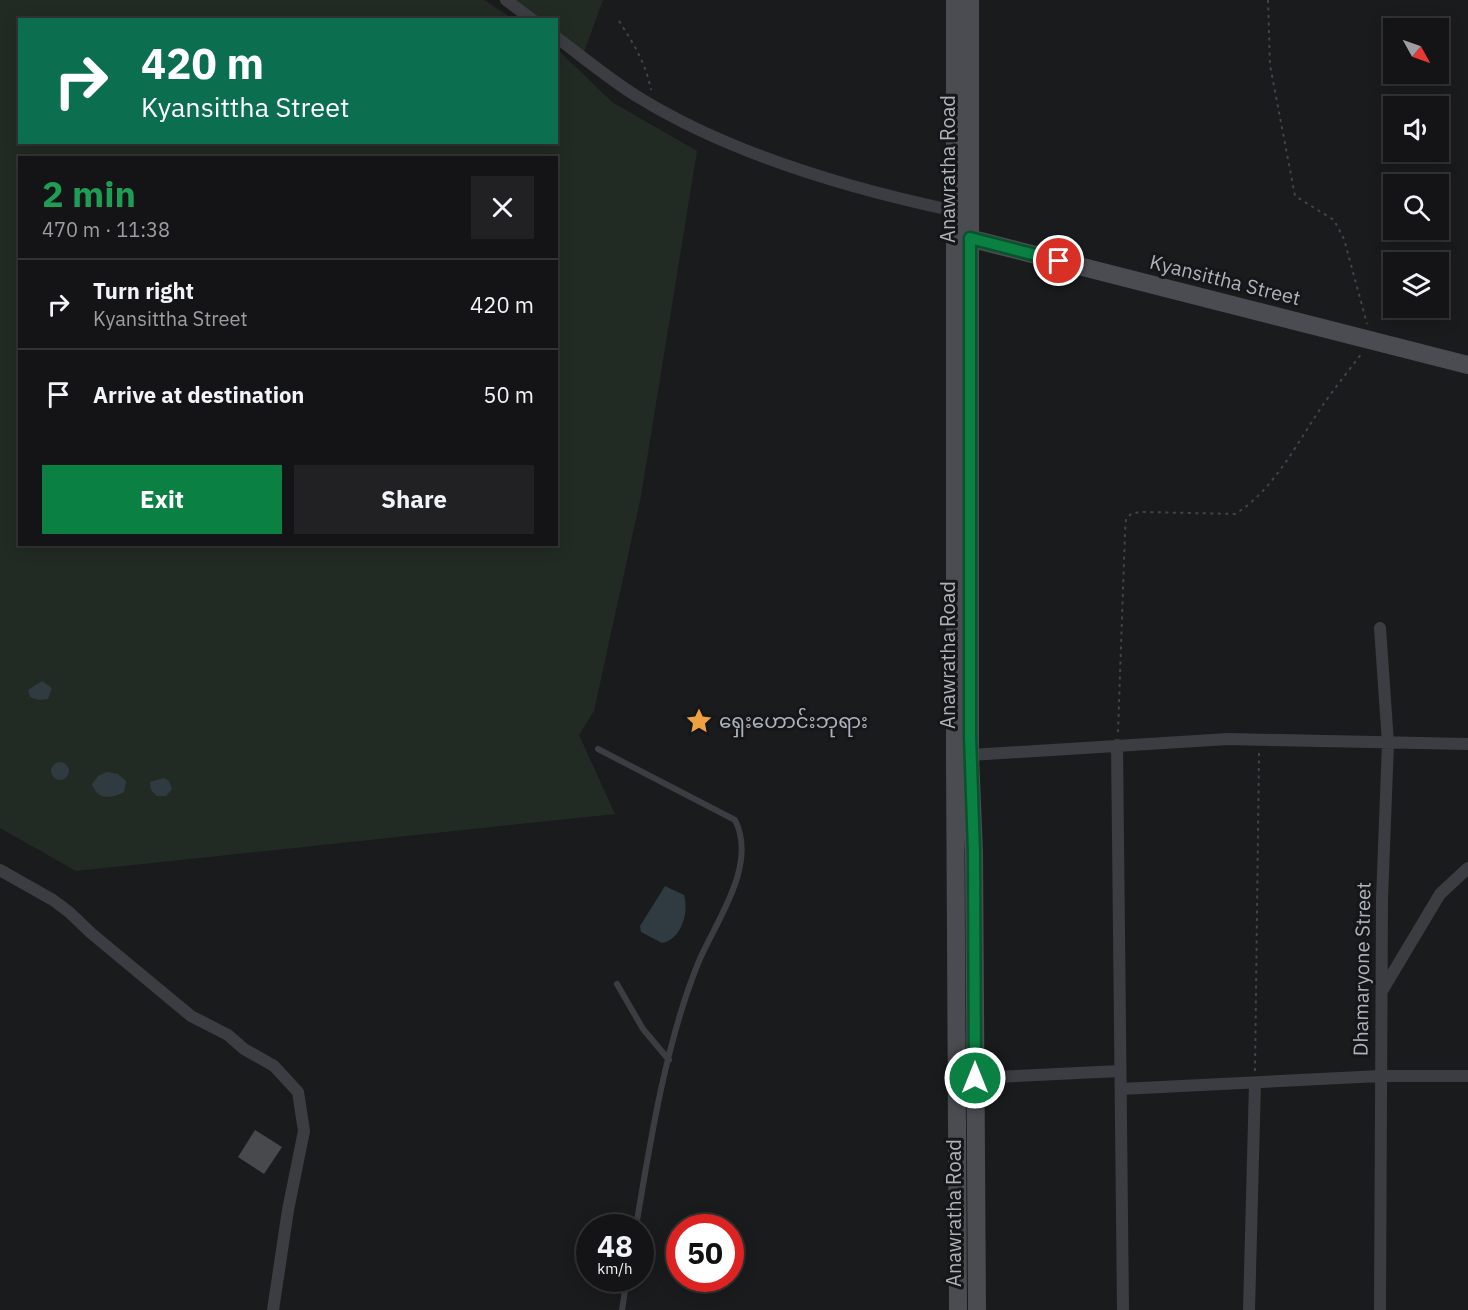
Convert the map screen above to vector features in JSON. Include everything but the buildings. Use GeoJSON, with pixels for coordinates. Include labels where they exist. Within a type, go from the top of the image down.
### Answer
{"type":"FeatureCollection","features":[{"type":"Feature","properties":{"kind":"main road","name":"Anawratha Road"},"geometry":{"type":"LineString","coordinates":[[955,0],[955,212],[963,237]]}},
{"type":"Feature","properties":{"kind":"main road","name":"Anawratha Road"},"geometry":{"type":"LineString","coordinates":[[958,1310],[957,1123],[966,988],[963,717],[963,237],[970,0]]}},
{"type":"Feature","properties":{"kind":"main road","name":"Kyansittha Street"},"geometry":{"type":"LineString","coordinates":[[963,237],[1468,365]]}},
{"type":"Feature","properties":{"kind":"main road","name":"Anawratha Road"},"geometry":{"type":"LineString","coordinates":[[963,717],[970,755],[966,851]]}},
{"type":"Feature","properties":{"kind":"main road","name":"Anawratha Road"},"geometry":{"type":"LineString","coordinates":[[966,988],[975,1078],[977,1310]]}},
{"type":"Feature","properties":{"kind":"main road"},"geometry":{"type":"LineString","coordinates":[[957,1123],[975,1121]]}},
{"type":"Feature","properties":{"kind":"street"},"geometry":{"type":"LineString","coordinates":[[506,0],[530,18]]}},
{"type":"Feature","properties":{"kind":"street"},"geometry":{"type":"LineString","coordinates":[[558,39],[614,81],[653,105],[724,141],[786,164],[883,195],[955,212]]}},
{"type":"Feature","properties":{"kind":"street","name":"Dhamaryone Street"},"geometry":{"type":"LineString","coordinates":[[1380,628],[1388,743],[1380,994],[1380,1310]]}},
{"type":"Feature","properties":{"kind":"street"},"geometry":{"type":"LineString","coordinates":[[970,755],[1194,740],[1259,739],[1468,744]]}},
{"type":"Feature","properties":{"kind":"street"},"geometry":{"type":"LineString","coordinates":[[1117,746],[1123,1310]]}},
{"type":"Feature","properties":{"kind":"street"},"geometry":{"type":"LineString","coordinates":[[1380,994],[1440,894],[1468,868]]}},
{"type":"Feature","properties":{"kind":"street"},"geometry":{"type":"LineString","coordinates":[[0,870],[53,900],[191,1016],[228,1035],[244,1049],[274,1066],[298,1092],[304,1131],[288,1210],[273,1310]]}},
{"type":"Feature","properties":{"kind":"street"},"geometry":{"type":"LineString","coordinates":[[975,1078],[1119,1071]]}},
{"type":"Feature","properties":{"kind":"street"},"geometry":{"type":"LineString","coordinates":[[1121,1089],[1380,1076],[1468,1076]]}},
{"type":"Feature","properties":{"kind":"street"},"geometry":{"type":"LineString","coordinates":[[1250,1310],[1255,1083]]}},
{"type":"Feature","properties":{"kind":"lane"},"geometry":{"type":"LineString","coordinates":[[598,749],[735,820],[741,832],[740,866],[722,918],[700,960],[669,1060],[648,1153],[638,1214]]}},
{"type":"Feature","properties":{"kind":"lane"},"geometry":{"type":"LineString","coordinates":[[617,984],[644,1029],[669,1060]]}},
{"type":"Feature","properties":{"kind":"lane"},"geometry":{"type":"LineString","coordinates":[[622,1310],[625,1292]]}},
{"type":"Feature","properties":{"kind":"path"},"geometry":{"type":"LineString","coordinates":[[1117,746],[1125,533],[1128,516],[1132,513],[1144,512],[1235,514],[1246,507],[1270,482],[1326,400],[1371,341],[1344,238],[1334,220],[1295,196],[1270,65],[1268,0]]}},
{"type":"Feature","properties":{"kind":"path"},"geometry":{"type":"LineString","coordinates":[[619,21],[640,55],[648,75],[653,105]]}},
{"type":"Feature","properties":{"kind":"path"},"geometry":{"type":"LineString","coordinates":[[1255,1083],[1259,739]]}},
{"type":"Feature","properties":{"kind":"shaded area"},"geometry":{"type":"Polygon","coordinates":[[[0,0],[484,0],[511,18],[18,18],[18,144],[558,144],[558,50],[612,102],[697,151],[641,496],[594,711],[579,735],[615,814],[76,871],[0,828],[0,0]]]}},
{"type":"Feature","properties":{"kind":"shaded area"},"geometry":{"type":"Polygon","coordinates":[[[511,0],[603,0],[584,52],[558,33],[558,18],[538,18],[511,0]]]}},
{"type":"Feature","properties":{"kind":"shaded area"},"geometry":{"type":"Polygon","coordinates":[[[42,681],[52,688],[48,699],[39,700],[30,697],[28,690],[42,681]]]}},
{"type":"Feature","properties":{"kind":"shaded area"},"geometry":{"type":"Polygon","coordinates":[[[56,762],[64,762],[69,767],[67,778],[56,780],[51,775],[51,767],[56,762]]]}},
{"type":"Feature","properties":{"kind":"shaded area"},"geometry":{"type":"Polygon","coordinates":[[[107,772],[118,774],[126,781],[124,792],[109,797],[97,793],[92,784],[98,776],[107,772]]]}},
{"type":"Feature","properties":{"kind":"shaded area"},"geometry":{"type":"Polygon","coordinates":[[[164,778],[169,781],[172,789],[166,796],[157,796],[151,790],[150,782],[164,778]]]}},
{"type":"Feature","properties":{"kind":"shaded area"},"geometry":{"type":"Polygon","coordinates":[[[665,886],[684,895],[685,917],[675,936],[662,943],[641,932],[640,926],[665,886]]]}},
{"type":"Feature","properties":{"kind":"place","name":"ရှေးဟောင်းဘုရား"},"geometry":{"type":"Point","coordinates":[699,721]}},
{"type":"Feature","properties":{"kind":"route"},"geometry":{"type":"LineString","coordinates":[[975,1078],[974,852],[970,736],[970,238],[1059,261]]}}]}
